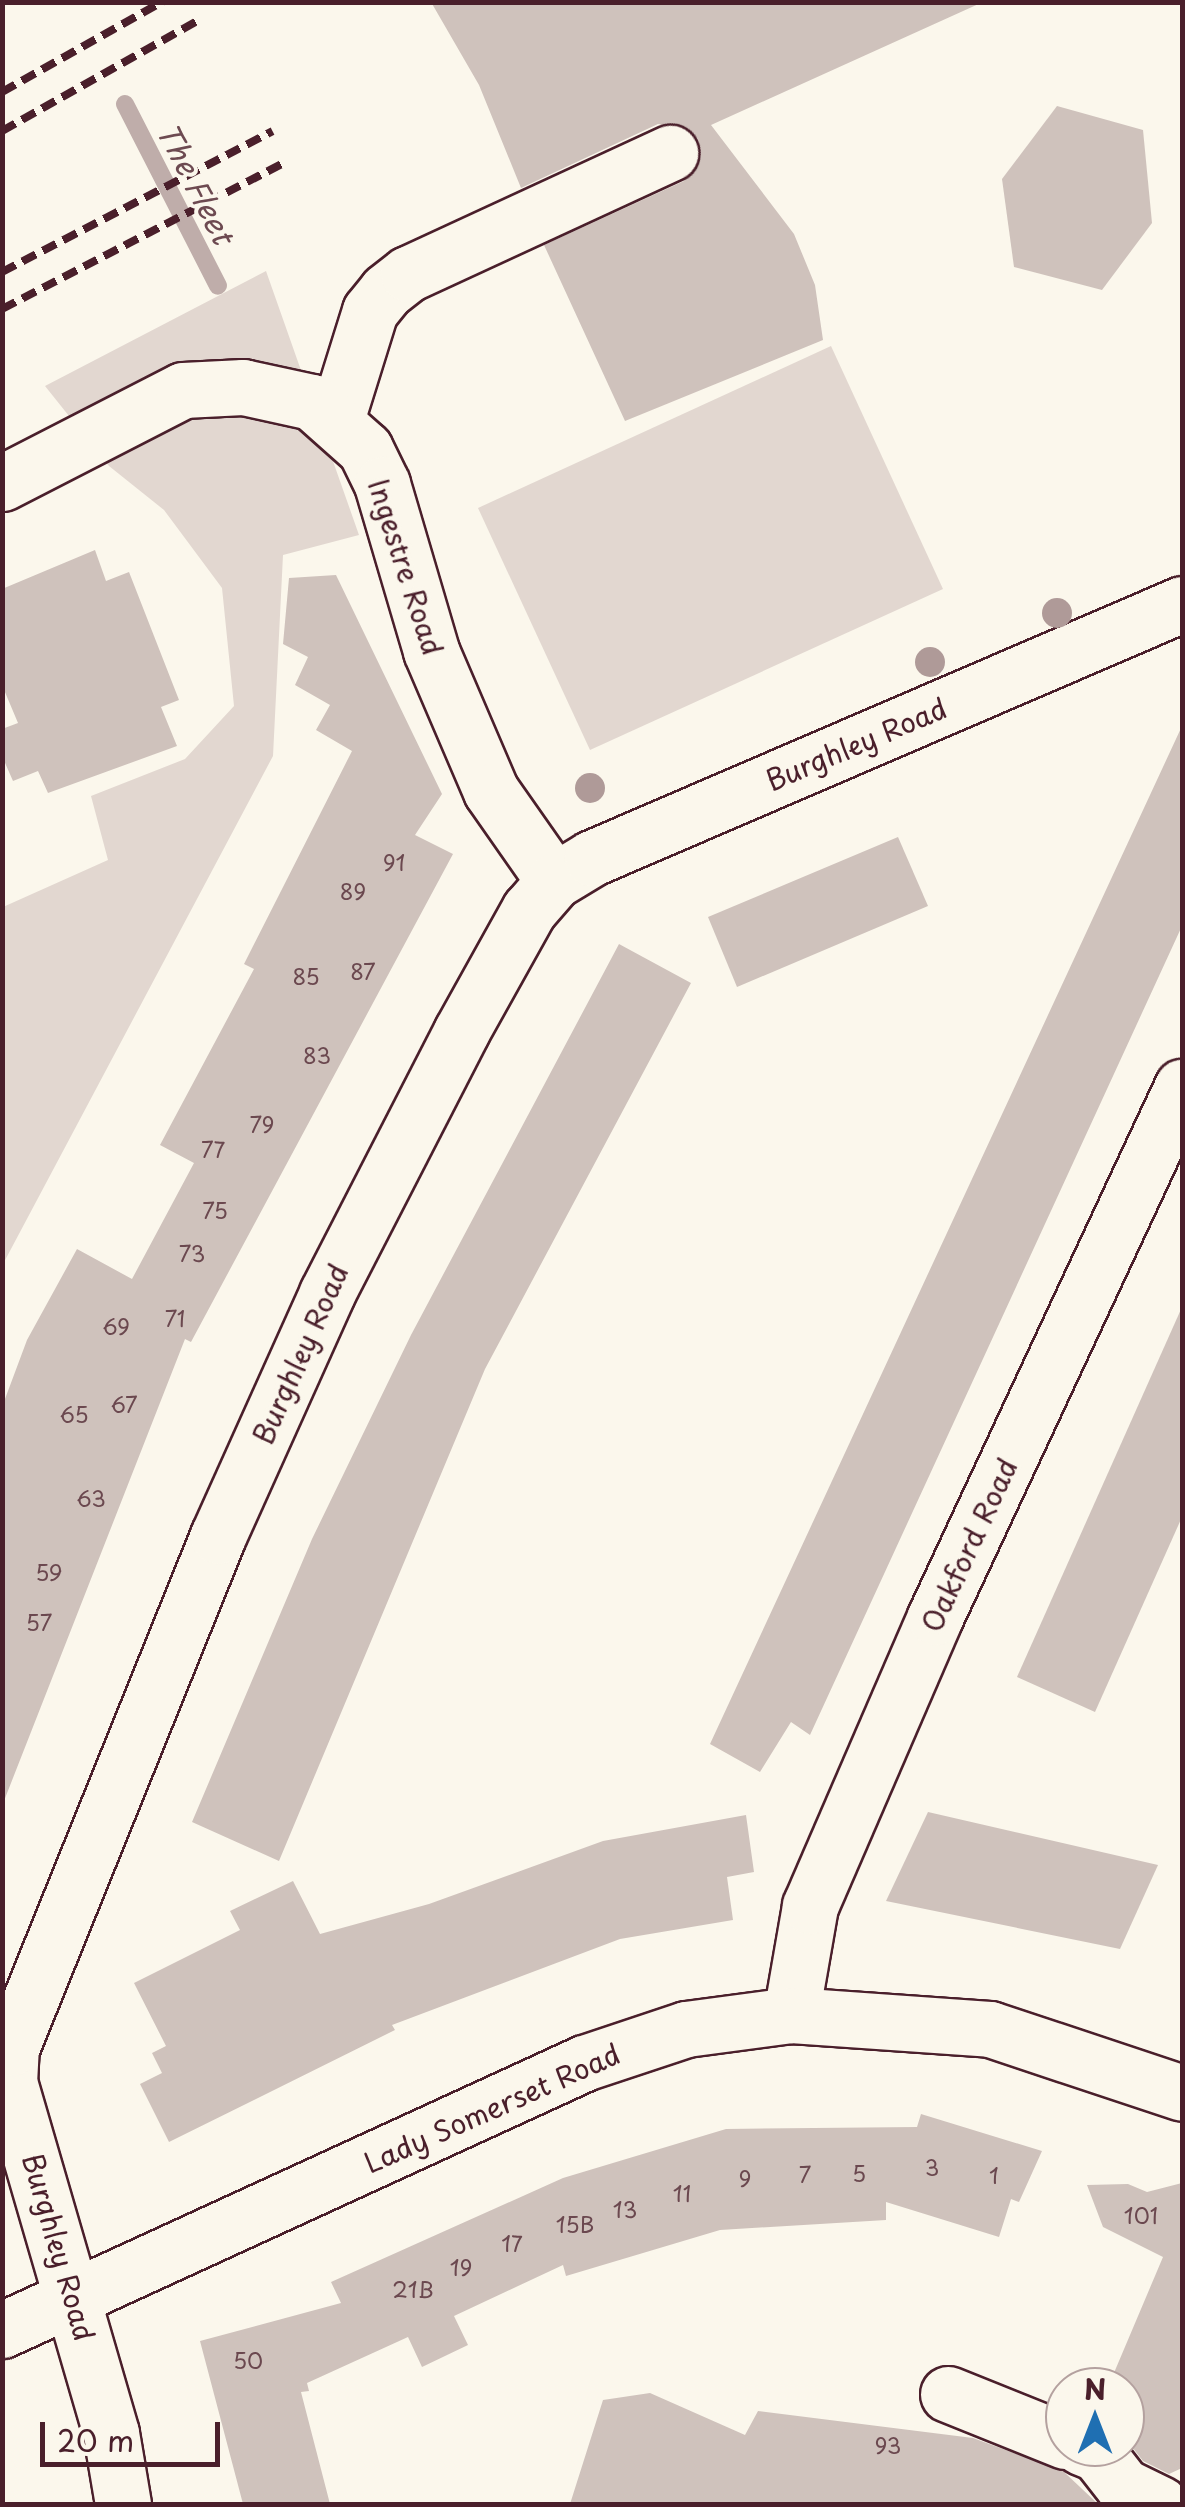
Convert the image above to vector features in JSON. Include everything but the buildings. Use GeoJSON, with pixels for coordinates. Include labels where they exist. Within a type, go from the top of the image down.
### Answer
{"type":"FeatureCollection","features":[{"type":"Feature","properties":{"kind":"street"},"geometry":{"type":"LineString","coordinates":[[336,420],[370,311],[386,291],[408,274],[670,153]]}},
{"type":"Feature","properties":{"kind":"street","name":"Ingestre Road"},"geometry":{"type":"LineString","coordinates":[[2,483],[184,390],[243,387],[312,402],[365,449],[382,484],[431,651],[491,791],[554,881]]}},
{"type":"Feature","properties":{"kind":"street","name":"Burghley Road"},"geometry":{"type":"LineString","coordinates":[[123,2504],[111,2433],[9,2083],[11,2048],[166,1658],[327,1293],[461,1032],[530,910],[554,881],[592,858],[1182,604]]}},
{"type":"Feature","properties":{"kind":"street","name":"Oakford Road"},"geometry":{"type":"LineString","coordinates":[[791,2015],[810,1906],[934,1617],[1182,1087]]}},
{"type":"Feature","properties":{"kind":"street","name":"Lady Somerset Road"},"geometry":{"type":"LineString","coordinates":[[2,2330],[584,2063],[686,2029],[791,2015],[990,2029],[1182,2094]]}},
{"type":"Feature","properties":{"kind":"street"},"geometry":{"type":"LineString","coordinates":[[948,2394],[1045,2432]]}},
{"type":"Feature","properties":{"kind":"street"},"geometry":{"type":"LineString","coordinates":[[1108,2467],[1123,2486],[1160,2504]]}},
{"type":"Feature","properties":{"kind":"shaded area"},"geometry":{"type":"Polygon","coordinates":[[[266,271],[359,535],[283,555],[273,756],[3,1264],[3,907],[108,860],[91,796],[185,759],[234,706],[222,588],[164,510],[109,466],[45,386],[266,271]]]}},
{"type":"Feature","properties":{"kind":"shaded area"},"geometry":{"type":"Polygon","coordinates":[[[831,346],[943,589],[590,750],[478,508],[831,346]]]}},
{"type":"Feature","properties":{"kind":"waterway","name":"The Fleet"},"geometry":{"type":"LineString","coordinates":[[125,104],[218,286]]}},
{"type":"Feature","properties":{"kind":"railway"},"geometry":{"type":"LineString","coordinates":[[2,92],[162,2]]}},
{"type":"Feature","properties":{"kind":"railway"},"geometry":{"type":"LineString","coordinates":[[2,131],[201,19]]}},
{"type":"Feature","properties":{"kind":"railway"},"geometry":{"type":"LineString","coordinates":[[2,272],[273,131]]}},
{"type":"Feature","properties":{"kind":"railway"},"geometry":{"type":"LineString","coordinates":[[2,309],[284,163]]}}]}
